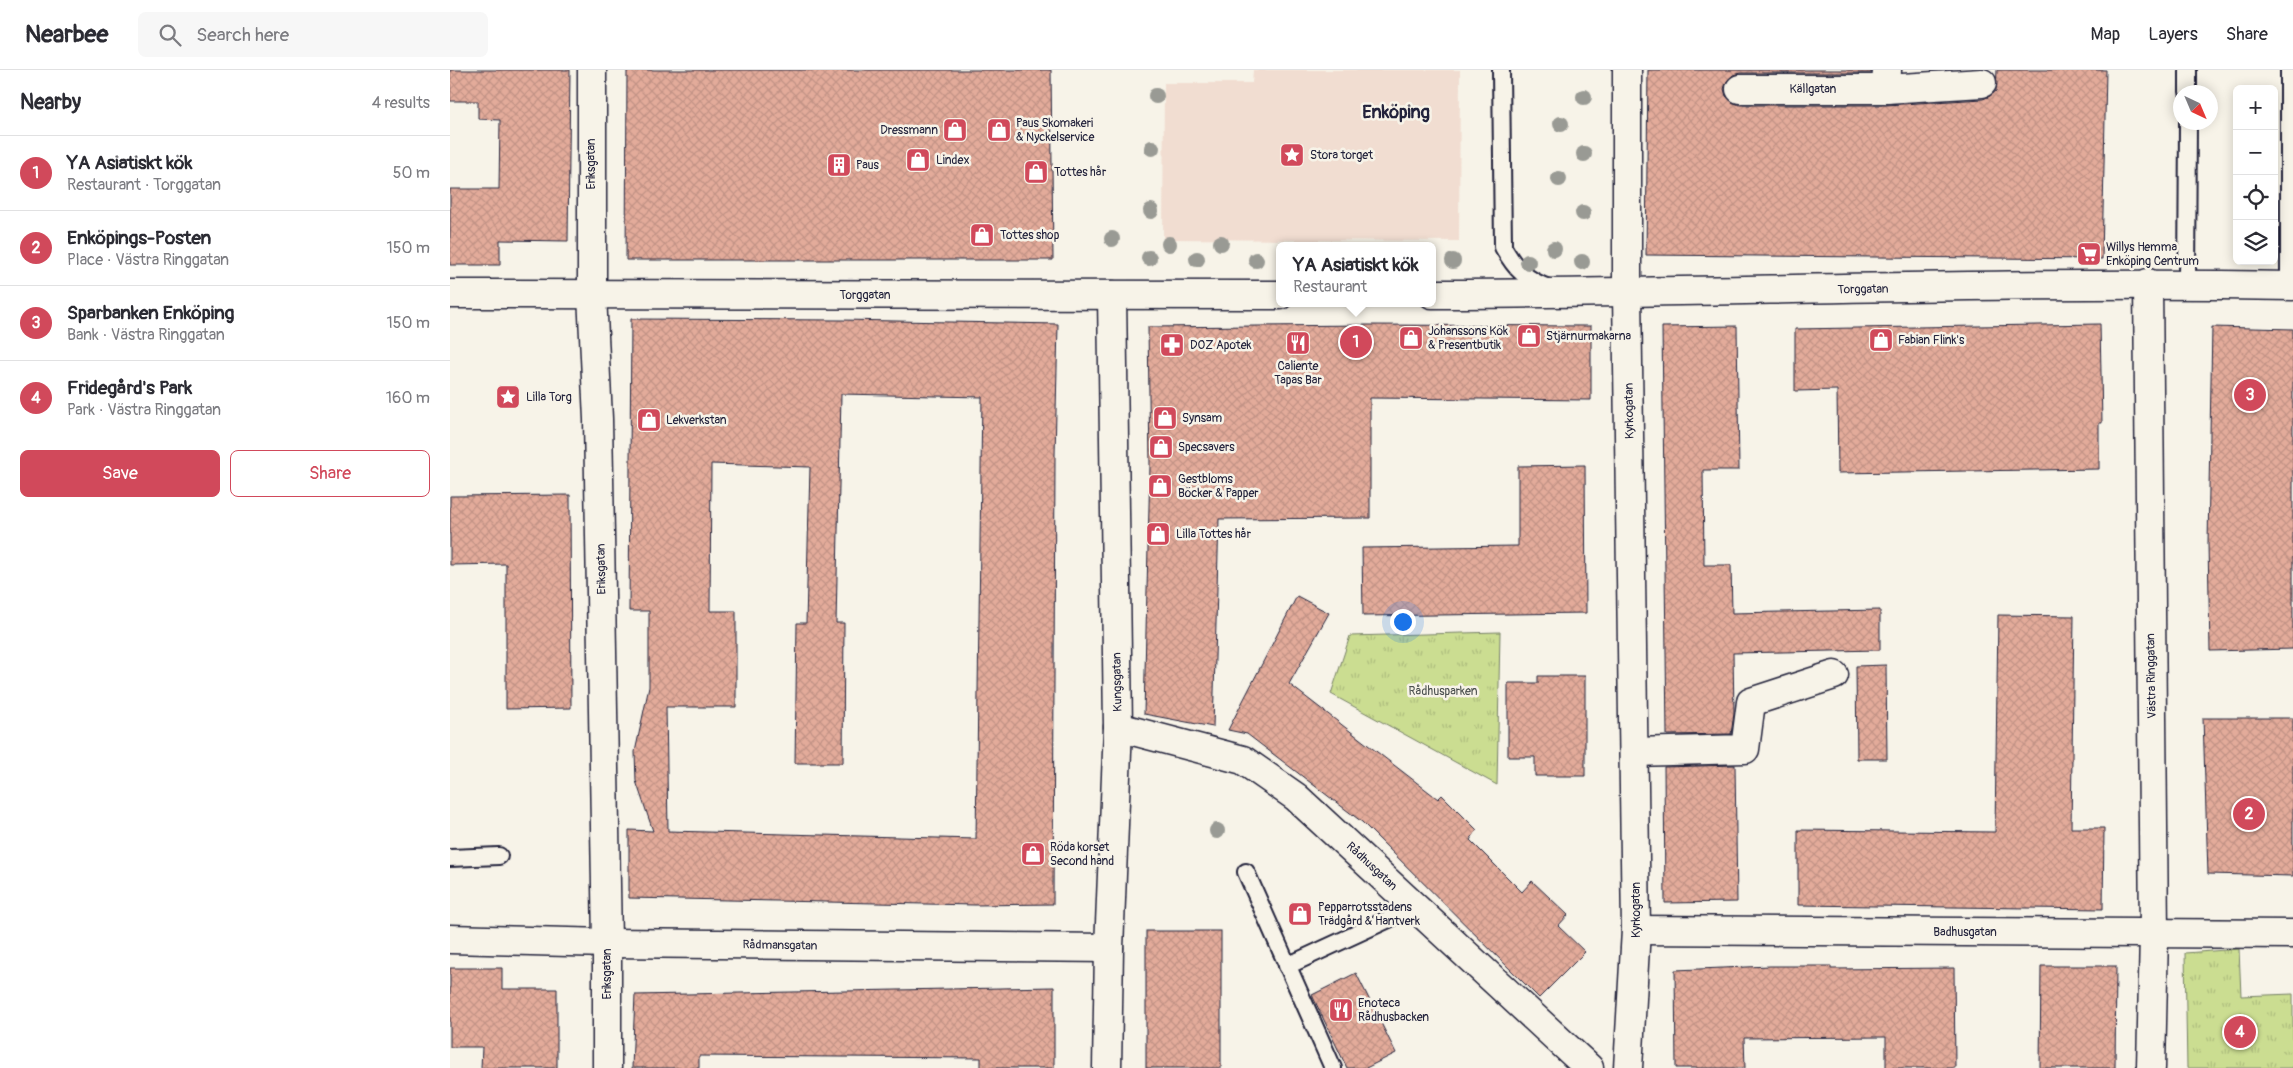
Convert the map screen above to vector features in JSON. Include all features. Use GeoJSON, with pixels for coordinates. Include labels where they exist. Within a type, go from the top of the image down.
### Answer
{"type":"FeatureCollection","features":[{"type":"Feature","properties":{"kind":"street","name":"Eriksgatan"},"geometry":{"type":"LineString","coordinates":[[592,70],[592,295],[598,419],[607,943],[607,1068]]}},
{"type":"Feature","properties":{"kind":"street","name":"Kyrkogatan"},"geometry":{"type":"LineString","coordinates":[[1627,70],[1627,293],[1636,930],[1628,1068]]}},
{"type":"Feature","properties":{"kind":"street","name":"Källgatan"},"geometry":{"type":"LineString","coordinates":[[1740,89],[1886,79],[1982,83]]}},
{"type":"Feature","properties":{"kind":"street","name":"Torggatan"},"geometry":{"type":"LineString","coordinates":[[1436,294],[1564,294],[2148,283],[2291,286]]}},
{"type":"Feature","properties":{"kind":"street","name":"Västra Ringgatan"},"geometry":{"type":"LineString","coordinates":[[2148,283],[2154,934],[2151,1068]]}},
{"type":"Feature","properties":{"kind":"street","name":"Torggatan"},"geometry":{"type":"LineString","coordinates":[[450,294],[1276,295]]}},
{"type":"Feature","properties":{"kind":"street","name":"Kungsgatan"},"geometry":{"type":"LineString","coordinates":[[1107,1068],[1109,948],[1118,727],[1112,295]]}},
{"type":"Feature","properties":{"kind":"street"},"geometry":{"type":"LineString","coordinates":[[1634,752],[1745,749],[1751,702],[1834,675]]}},
{"type":"Feature","properties":{"kind":"street","name":"Rådhusgatan"},"geometry":{"type":"LineString","coordinates":[[1118,727],[1243,760],[1296,796],[1589,1068]]}},
{"type":"Feature","properties":{"kind":"street","name":"Badhusgatan"},"geometry":{"type":"LineString","coordinates":[[1636,930],[2293,934]]}},
{"type":"Feature","properties":{"kind":"street","name":"Rådmansgatan"},"geometry":{"type":"LineString","coordinates":[[450,939],[607,943],[1109,948]]}},
{"type":"Feature","properties":{"kind":"lane"},"geometry":{"type":"LineString","coordinates":[[1501,70],[1503,247],[1514,268],[1537,284],[1564,294]]}},
{"type":"Feature","properties":{"kind":"lane"},"geometry":{"type":"LineString","coordinates":[[2188,70],[2188,85]]}},
{"type":"Feature","properties":{"kind":"lane"},"geometry":{"type":"LineString","coordinates":[[2289,70],[2291,286]]}},
{"type":"Feature","properties":{"kind":"lane"},"geometry":{"type":"LineString","coordinates":[[2187,284],[2188,130]]}},
{"type":"Feature","properties":{"kind":"lane"},"geometry":{"type":"LineString","coordinates":[[450,858],[499,856]]}},
{"type":"Feature","properties":{"kind":"lane"},"geometry":{"type":"LineString","coordinates":[[1246,872],[1333,1068]]}},
{"type":"Feature","properties":{"kind":"lane"},"geometry":{"type":"LineString","coordinates":[[1287,966],[1415,906]]}},
{"type":"Feature","properties":{"kind":"shaded area","name":"Stora torget"},"geometry":{"type":"Polygon","coordinates":[[[1253,70],[1460,70],[1459,241],[1163,239],[1164,83],[1252,83],[1253,70]]]}},
{"type":"Feature","properties":{"kind":"green space","name":"Rådhusparken"},"geometry":{"type":"Polygon","coordinates":[[[1500,632],[1497,785],[1331,694],[1350,636],[1500,632]]]}},
{"type":"Feature","properties":{"kind":"green space"},"geometry":{"type":"Polygon","coordinates":[[[2239,949],[2241,996],[2293,994],[2293,1068],[2187,1068],[2185,953],[2239,949]]]}},
{"type":"Feature","properties":{"kind":"building"},"geometry":{"type":"Polygon","coordinates":[[[450,70],[570,70],[568,241],[500,240],[500,265],[450,265],[450,189],[499,189],[500,120],[478,119],[478,101],[450,101],[450,70]]]}},
{"type":"Feature","properties":{"kind":"building","name":"Paus"},"geometry":{"type":"Polygon","coordinates":[[[627,70],[1051,70],[1053,260],[626,260],[627,70]]]}},
{"type":"Feature","properties":{"kind":"building"},"geometry":{"type":"Polygon","coordinates":[[[1648,70],[1871,70],[1871,73],[1740,73],[1733,75],[1727,81],[1724,89],[1726,96],[1732,102],[1740,105],[1886,105],[1983,99],[1996,91],[1997,70],[2106,70],[2102,259],[1646,255],[1648,70]]]}},
{"type":"Feature","properties":{"kind":"building"},"geometry":{"type":"Polygon","coordinates":[[[631,319],[1058,324],[1055,455],[1053,904],[975,905],[629,898],[629,830],[653,831],[636,781],[635,752],[649,687],[649,611],[629,611],[631,319]],[[841,394],[836,623],[844,623],[843,763],[795,763],[797,623],[806,623],[810,467],[711,464],[710,611],[736,611],[736,707],[666,707],[668,831],[976,839],[982,397],[841,394]]]}},
{"type":"Feature","properties":{"kind":"building"},"geometry":{"type":"Polygon","coordinates":[[[2100,324],[2102,423],[2099,423],[2099,469],[1838,473],[1837,390],[1795,391],[1795,329],[2100,324]]]}},
{"type":"Feature","properties":{"kind":"building"},"geometry":{"type":"Polygon","coordinates":[[[1369,325],[1591,326],[1591,400],[1370,398],[1370,518],[1219,519],[1213,727],[1144,714],[1150,465],[1148,327],[1369,325]]]}},
{"type":"Feature","properties":{"kind":"building"},"geometry":{"type":"Polygon","coordinates":[[[1737,326],[1739,470],[1703,470],[1704,565],[1731,565],[1732,613],[1880,610],[1880,650],[1733,653],[1734,714],[1731,734],[1667,735],[1662,327],[1737,326]]]}},
{"type":"Feature","properties":{"kind":"building"},"geometry":{"type":"Polygon","coordinates":[[[2212,327],[2293,329],[2293,649],[2210,651],[2208,543],[2212,327]]]}},
{"type":"Feature","properties":{"kind":"building"},"geometry":{"type":"Polygon","coordinates":[[[1585,465],[1586,613],[1363,616],[1362,548],[1518,546],[1518,466],[1585,465]]]}},
{"type":"Feature","properties":{"kind":"building"},"geometry":{"type":"Polygon","coordinates":[[[570,495],[571,708],[506,709],[506,564],[450,565],[450,496],[570,495]]]}},
{"type":"Feature","properties":{"kind":"building"},"geometry":{"type":"Polygon","coordinates":[[[1297,596],[1329,613],[1289,684],[1438,799],[1442,795],[1477,830],[1470,840],[1522,892],[1532,881],[1568,915],[1558,926],[1585,952],[1539,998],[1362,822],[1247,734],[1228,730],[1297,596]]]}},
{"type":"Feature","properties":{"kind":"building"},"geometry":{"type":"Polygon","coordinates":[[[1998,615],[2074,616],[2071,828],[2104,828],[2103,909],[1798,905],[1798,830],[1995,832],[1998,615]]]}},
{"type":"Feature","properties":{"kind":"building"},"geometry":{"type":"Polygon","coordinates":[[[1886,665],[1887,759],[1857,759],[1856,666],[1886,665]]]}},
{"type":"Feature","properties":{"kind":"building"},"geometry":{"type":"Polygon","coordinates":[[[1538,676],[1585,676],[1585,776],[1535,776],[1535,757],[1508,757],[1508,683],[1538,683],[1538,676]]]}},
{"type":"Feature","properties":{"kind":"building"},"geometry":{"type":"Polygon","coordinates":[[[2203,718],[2293,718],[2293,876],[2208,874],[2203,718]]]}},
{"type":"Feature","properties":{"kind":"building"},"geometry":{"type":"Polygon","coordinates":[[[1735,765],[1737,902],[1665,903],[1664,767],[1735,765]]]}},
{"type":"Feature","properties":{"kind":"building"},"geometry":{"type":"Polygon","coordinates":[[[1146,931],[1221,931],[1221,1068],[1146,1068],[1146,931]]]}},
{"type":"Feature","properties":{"kind":"building"},"geometry":{"type":"Polygon","coordinates":[[[1770,966],[1831,966],[1831,969],[1954,968],[1955,1068],[1886,1068],[1886,1037],[1744,1038],[1745,1068],[1676,1068],[1675,970],[1770,966]]]}},
{"type":"Feature","properties":{"kind":"building"},"geometry":{"type":"Polygon","coordinates":[[[2041,966],[2116,966],[2115,1068],[2040,1068],[2041,966]]]}},
{"type":"Feature","properties":{"kind":"building"},"geometry":{"type":"Polygon","coordinates":[[[450,968],[502,968],[502,989],[557,989],[557,1068],[481,1068],[482,1047],[450,1047],[450,968]]]}},
{"type":"Feature","properties":{"kind":"building"},"geometry":{"type":"Polygon","coordinates":[[[1356,973],[1396,1053],[1366,1068],[1347,1068],[1312,995],[1356,973]]]}},
{"type":"Feature","properties":{"kind":"building"},"geometry":{"type":"Polygon","coordinates":[[[1054,987],[1054,1068],[981,1068],[981,1058],[699,1056],[699,1068],[632,1068],[635,995],[1054,987]]]}},
{"type":"Feature","properties":{"kind":"place","name":"Dressmann"},"geometry":{"type":"Point","coordinates":[955,130]}},
{"type":"Feature","properties":{"kind":"place","name":"Paus Skomakeri & Nyckelservice"},"geometry":{"type":"Point","coordinates":[999,130]}},
{"type":"Feature","properties":{"kind":"place","name":"Stora torget"},"geometry":{"type":"Point","coordinates":[1292,155]}},
{"type":"Feature","properties":{"kind":"place","name":"Lindex"},"geometry":{"type":"Point","coordinates":[918,160]}},
{"type":"Feature","properties":{"kind":"place","name":"Paus"},"geometry":{"type":"Point","coordinates":[839,165]}},
{"type":"Feature","properties":{"kind":"place","name":"Tottes hår"},"geometry":{"type":"Point","coordinates":[1036,172]}},
{"type":"Feature","properties":{"kind":"place","name":"Tottes shop"},"geometry":{"type":"Point","coordinates":[982,235]}},
{"type":"Feature","properties":{"kind":"place","name":"Willys Hemma Enköping Centrum"},"geometry":{"type":"Point","coordinates":[2089,254]}},
{"type":"Feature","properties":{"kind":"place","name":"Stjärnurmakarna"},"geometry":{"type":"Point","coordinates":[1529,336]}},
{"type":"Feature","properties":{"kind":"place","name":"Johanssons Kök & Presentbutik"},"geometry":{"type":"Point","coordinates":[1411,338]}},
{"type":"Feature","properties":{"kind":"place","name":"Fabian Flink's"},"geometry":{"type":"Point","coordinates":[1881,340]}},
{"type":"Feature","properties":{"kind":"place","name":"YA Asiatiskt kök"},"geometry":{"type":"Point","coordinates":[1356,342]}},
{"type":"Feature","properties":{"kind":"place","name":"Caliente Tapas Bar"},"geometry":{"type":"Point","coordinates":[1298,343]}},
{"type":"Feature","properties":{"kind":"place","name":"DOZ Apotek"},"geometry":{"type":"Point","coordinates":[1172,345]}},
{"type":"Feature","properties":{"kind":"place","name":"Sparbanken Enköping"},"geometry":{"type":"Point","coordinates":[2250,395]}},
{"type":"Feature","properties":{"kind":"place","name":"Lilla Torg"},"geometry":{"type":"Point","coordinates":[508,397]}},
{"type":"Feature","properties":{"kind":"place","name":"Synsam"},"geometry":{"type":"Point","coordinates":[1165,418]}},
{"type":"Feature","properties":{"kind":"place","name":"Lekverkstan"},"geometry":{"type":"Point","coordinates":[649,420]}},
{"type":"Feature","properties":{"kind":"place","name":"Specsavers"},"geometry":{"type":"Point","coordinates":[1161,447]}},
{"type":"Feature","properties":{"kind":"place","name":"Gestbloms Böcker & Papper"},"geometry":{"type":"Point","coordinates":[1160,486]}},
{"type":"Feature","properties":{"kind":"place","name":"Lilla Tottes hår"},"geometry":{"type":"Point","coordinates":[1158,534]}},
{"type":"Feature","properties":{"kind":"place","name":"Enköpings-Posten"},"geometry":{"type":"Point","coordinates":[2249,814]}},
{"type":"Feature","properties":{"kind":"place","name":"Röda korset Second hand"},"geometry":{"type":"Point","coordinates":[1033,854]}},
{"type":"Feature","properties":{"kind":"place","name":"Pepparrotsstadens Trädgård & Hantverk"},"geometry":{"type":"Point","coordinates":[1300,914]}},
{"type":"Feature","properties":{"kind":"place","name":"Enoteca Rådhusbacken"},"geometry":{"type":"Point","coordinates":[1341,1010]}},
{"type":"Feature","properties":{"kind":"place","name":"Fridegård's Park"},"geometry":{"type":"Point","coordinates":[2240,1032]}},
{"type":"Feature","properties":{"kind":"district","name":"Enköping"},"geometry":{"type":"Point","coordinates":[1396,112]}}]}
